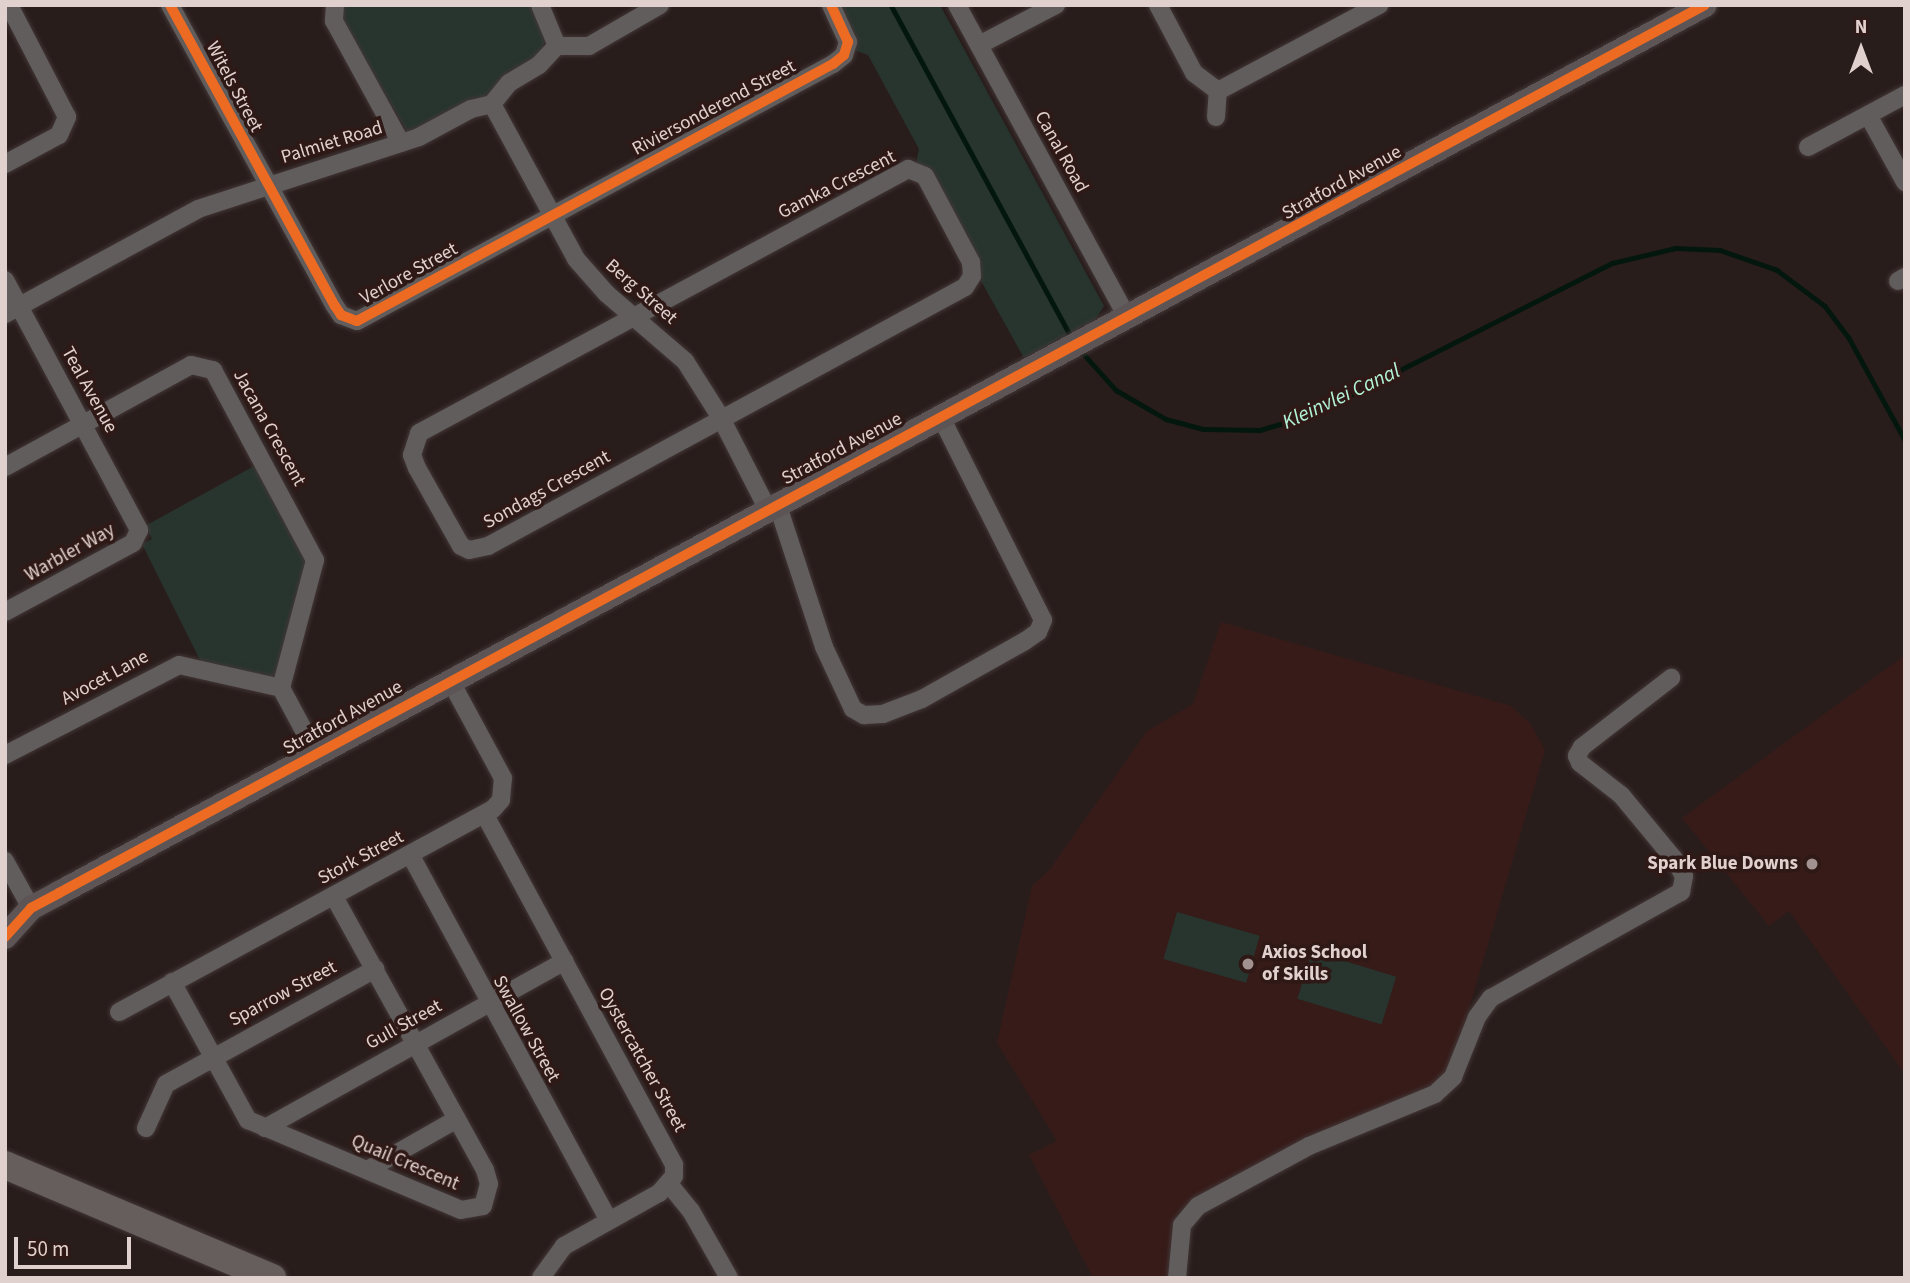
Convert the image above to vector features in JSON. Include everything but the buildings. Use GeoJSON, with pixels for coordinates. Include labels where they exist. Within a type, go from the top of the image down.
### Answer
{"type":"FeatureCollection","features":[{"type":"Feature","properties":{"kind":"main road"},"geometry":{"type":"LineString","coordinates":[[5,1165],[272,1278]]}},
{"type":"Feature","properties":{"kind":"street"},"geometry":{"type":"LineString","coordinates":[[5,164],[64,128],[67,117],[9,5]]}},
{"type":"Feature","properties":{"kind":"street","name":"Witels Street"},"geometry":{"type":"LineString","coordinates":[[170,5],[268,186]]}},
{"type":"Feature","properties":{"kind":"street"},"geometry":{"type":"LineString","coordinates":[[335,5],[334,21],[401,143]]}},
{"type":"Feature","properties":{"kind":"street"},"geometry":{"type":"LineString","coordinates":[[540,5],[557,46],[589,46],[660,5]]}},
{"type":"Feature","properties":{"kind":"street","name":"Riviersonderend Street"},"geometry":{"type":"LineString","coordinates":[[550,215],[833,64],[844,55],[848,42],[831,5]]}},
{"type":"Feature","properties":{"kind":"street","name":"Canal Road"},"geometry":{"type":"LineString","coordinates":[[957,5],[1128,319]]}},
{"type":"Feature","properties":{"kind":"street"},"geometry":{"type":"LineString","coordinates":[[979,45],[1056,5]]}},
{"type":"Feature","properties":{"kind":"street"},"geometry":{"type":"LineString","coordinates":[[1158,5],[1194,73],[1219,91]]}},
{"type":"Feature","properties":{"kind":"street"},"geometry":{"type":"LineString","coordinates":[[1219,91],[1378,5]]}},
{"type":"Feature","properties":{"kind":"street","name":"Stratford Avenue"},"geometry":{"type":"LineString","coordinates":[[5,937],[31,908],[772,505],[1041,366],[1705,5]]}},
{"type":"Feature","properties":{"kind":"street","name":"Palmiet Road"},"geometry":{"type":"LineString","coordinates":[[12,310],[198,209],[401,143],[471,109],[492,104],[509,83],[539,65],[557,46]]}},
{"type":"Feature","properties":{"kind":"street"},"geometry":{"type":"LineString","coordinates":[[1216,117],[1219,91]]}},
{"type":"Feature","properties":{"kind":"street"},"geometry":{"type":"LineString","coordinates":[[1808,147],[1905,95]]}},
{"type":"Feature","properties":{"kind":"street","name":"Berg Street"},"geometry":{"type":"LineString","coordinates":[[492,104],[550,215],[590,277],[685,361],[722,418],[772,505],[824,647],[853,709],[864,715],[883,714],[922,699],[1025,641],[1038,632],[1043,620],[941,417]]}},
{"type":"Feature","properties":{"kind":"street"},"geometry":{"type":"LineString","coordinates":[[1868,115],[1905,182]]}},
{"type":"Feature","properties":{"kind":"street","name":"Gamka Crescent"},"geometry":{"type":"LineString","coordinates":[[636,316],[903,170],[925,176],[971,262],[969,282],[722,418]]}},
{"type":"Feature","properties":{"kind":"street","name":"Verlore Street"},"geometry":{"type":"LineString","coordinates":[[268,186],[341,315],[357,321],[550,215]]}},
{"type":"Feature","properties":{"kind":"street","name":"Teal Avenue"},"geometry":{"type":"LineString","coordinates":[[5,280],[12,310],[83,424],[136,521]]}},
{"type":"Feature","properties":{"kind":"street","name":"Sondags Crescent"},"geometry":{"type":"LineString","coordinates":[[636,316],[419,433],[412,455],[461,546],[469,551],[488,546],[722,418]]}},
{"type":"Feature","properties":{"kind":"street","name":"Jacana Crescent"},"geometry":{"type":"LineString","coordinates":[[5,467],[191,365],[208,366],[217,375],[316,560],[281,688]]}},
{"type":"Feature","properties":{"kind":"street","name":"Warbler Way"},"geometry":{"type":"LineString","coordinates":[[5,612],[133,543],[138,534],[136,521]]}},
{"type":"Feature","properties":{"kind":"street","name":"Avocet Lane"},"geometry":{"type":"LineString","coordinates":[[5,755],[172,666],[187,665],[281,688]]}},
{"type":"Feature","properties":{"kind":"street"},"geometry":{"type":"LineString","coordinates":[[1177,1278],[1182,1225],[1198,1206],[1309,1146],[1435,1094],[1453,1077],[1476,1017],[1491,998],[1681,892],[1684,876],[1674,859],[1621,795],[1580,764],[1577,756],[1582,747],[1671,678]]}},
{"type":"Feature","properties":{"kind":"street","name":"Stork Street"},"geometry":{"type":"LineString","coordinates":[[119,1013],[485,815],[502,800],[503,778],[450,680]]}},
{"type":"Feature","properties":{"kind":"street"},"geometry":{"type":"LineString","coordinates":[[281,688],[316,753]]}},
{"type":"Feature","properties":{"kind":"street","name":"Oystercatcher Street"},"geometry":{"type":"LineString","coordinates":[[485,815],[671,1156],[674,1175],[669,1184]]}},
{"type":"Feature","properties":{"kind":"street","name":"Swallow Street"},"geometry":{"type":"LineString","coordinates":[[411,856],[487,1003],[608,1221]]}},
{"type":"Feature","properties":{"kind":"street"},"geometry":{"type":"LineString","coordinates":[[5,861],[31,908]]}},
{"type":"Feature","properties":{"kind":"street","name":"Quail Crescent"},"geometry":{"type":"LineString","coordinates":[[173,982],[211,1057],[248,1120],[461,1210],[483,1206],[489,1184],[457,1119],[334,896]]}},
{"type":"Feature","properties":{"kind":"street","name":"Gull Street"},"geometry":{"type":"LineString","coordinates":[[265,1128],[565,961]]}},
{"type":"Feature","properties":{"kind":"street","name":"Sparrow Street"},"geometry":{"type":"LineString","coordinates":[[145,1128],[166,1084],[375,969]]}},
{"type":"Feature","properties":{"kind":"street"},"geometry":{"type":"LineString","coordinates":[[369,1169],[457,1119]]}},
{"type":"Feature","properties":{"kind":"street"},"geometry":{"type":"LineString","coordinates":[[541,1278],[564,1246],[669,1184],[691,1210],[729,1278]]}},
{"type":"Feature","properties":{"kind":"shaded area","name":"Axios School of Skills"},"geometry":{"type":"Polygon","coordinates":[[[1221,622],[1511,706],[1530,723],[1545,750],[1456,1053],[1443,1078],[1418,1095],[1320,1131],[1183,1207],[1175,1219],[1171,1278],[1093,1278],[1029,1155],[1057,1141],[997,1043],[1032,886],[1050,869],[1147,731],[1193,704],[1221,622]]]}},
{"type":"Feature","properties":{"kind":"shaded area","name":"Spark Blue Downs"},"geometry":{"type":"Polygon","coordinates":[[[1905,655],[1905,1074],[1789,911],[1769,926],[1682,818],[1905,655]]]}},
{"type":"Feature","properties":{"kind":"green space"},"geometry":{"type":"Polygon","coordinates":[[[342,5],[532,5],[545,42],[539,55],[492,95],[408,133],[340,19],[342,5]]]}},
{"type":"Feature","properties":{"kind":"green space"},"geometry":{"type":"Polygon","coordinates":[[[836,5],[940,5],[1104,306],[1095,320],[1024,358],[916,164],[919,149],[868,55],[854,50],[836,5]]]}},
{"type":"Feature","properties":{"kind":"green space"},"geometry":{"type":"Polygon","coordinates":[[[258,464],[309,556],[276,675],[269,678],[201,662],[142,544],[152,539],[145,526],[258,464]]]}},
{"type":"Feature","properties":{"kind":"green space"},"geometry":{"type":"Polygon","coordinates":[[[1177,912],[1260,936],[1246,983],[1163,959],[1177,912]]]}},
{"type":"Feature","properties":{"kind":"green space"},"geometry":{"type":"Polygon","coordinates":[[[1312,951],[1396,977],[1382,1025],[1297,999],[1312,951]]]}},
{"type":"Feature","properties":{"kind":"waterway","name":"Kleinvlei Canal"},"geometry":{"type":"LineString","coordinates":[[891,5],[1071,336]]}},
{"type":"Feature","properties":{"kind":"waterway","name":"Kleinvlei Canal"},"geometry":{"type":"LineString","coordinates":[[1080,350],[1116,390],[1166,419],[1204,429],[1260,430],[1313,414],[1612,263],[1676,248],[1720,250],[1777,270],[1825,306],[1849,338],[1905,440]]}},
{"type":"Feature","properties":{"kind":"cycle path"},"geometry":{"type":"LineString","coordinates":[[170,5],[335,306],[341,315],[357,321],[833,64],[844,55],[848,42],[831,5]]}},
{"type":"Feature","properties":{"kind":"cycle path"},"geometry":{"type":"LineString","coordinates":[[5,937],[31,908],[1705,5]]}},
{"type":"Feature","properties":{"kind":"place","name":"Spark Blue Downs"},"geometry":{"type":"Point","coordinates":[1812,864]}},
{"type":"Feature","properties":{"kind":"place","name":"Axios School of Skills"},"geometry":{"type":"Point","coordinates":[1248,964]}}]}
